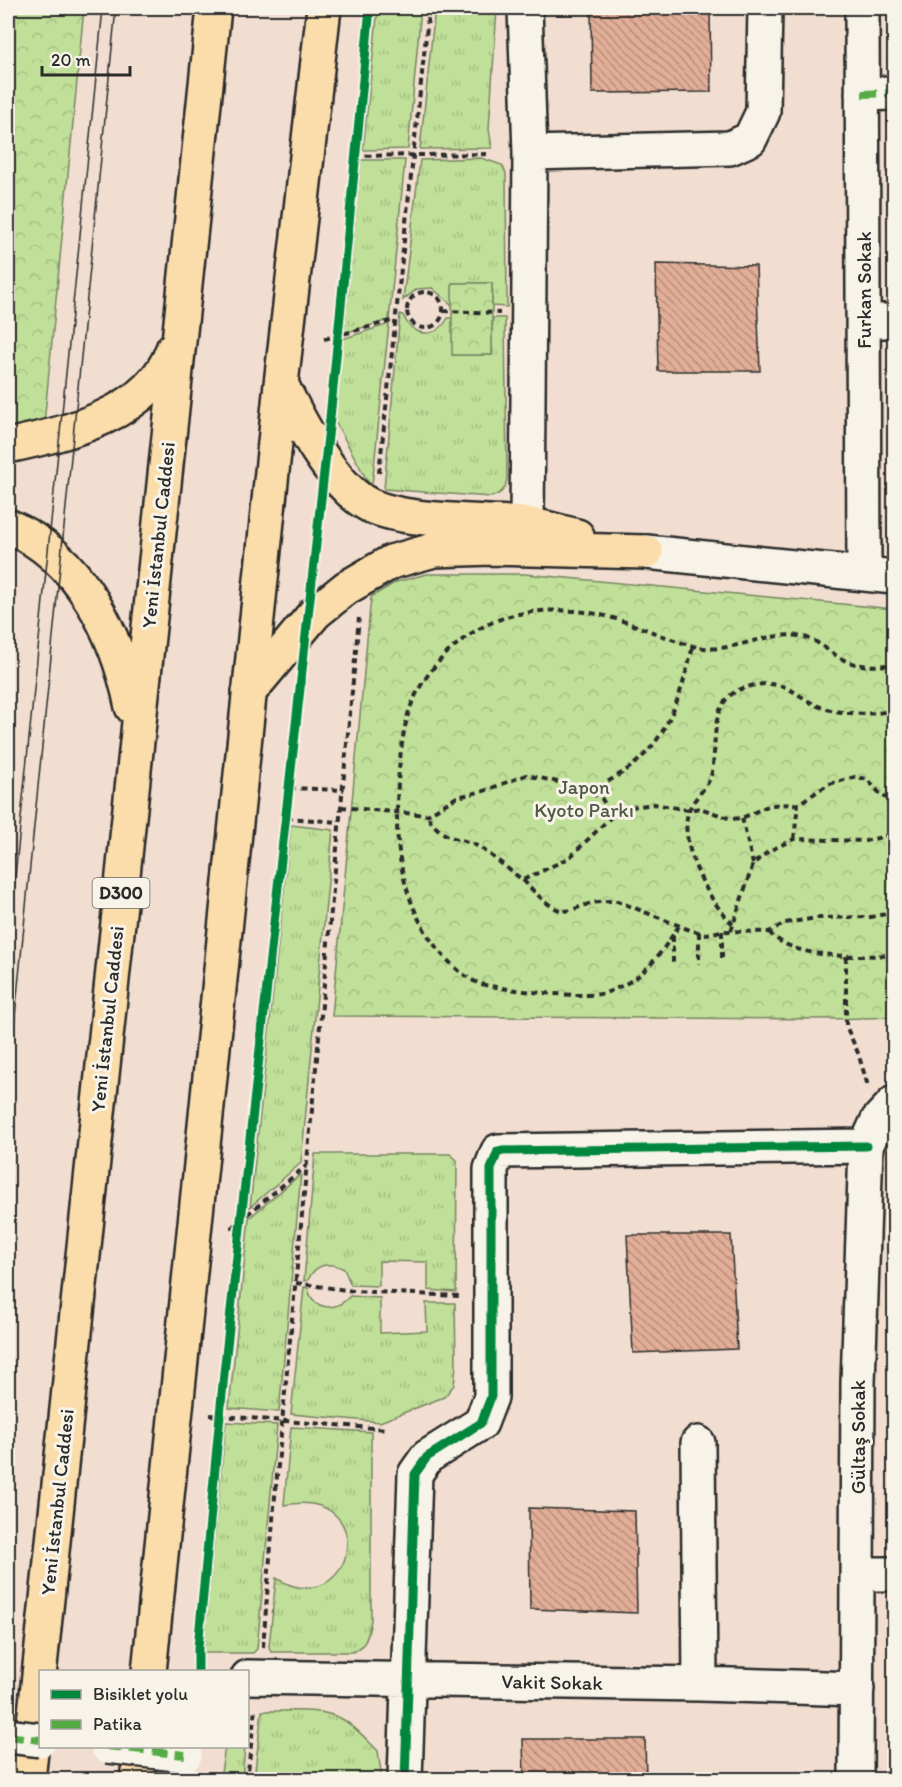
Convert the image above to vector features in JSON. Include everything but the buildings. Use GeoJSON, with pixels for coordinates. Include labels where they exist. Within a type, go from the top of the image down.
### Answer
{"type":"FeatureCollection","features":[{"type":"Feature","properties":{"kind":"highway","name":"Yeni İstanbul Caddesi"},"geometry":{"type":"LineString","coordinates":[[39,1670],[214,8]]}},
{"type":"Feature","properties":{"kind":"highway"},"geometry":{"type":"LineString","coordinates":[[149,1670],[280,384],[324,8]]}},
{"type":"Feature","properties":{"kind":"highway"},"geometry":{"type":"LineString","coordinates":[[8,446],[73,428],[107,415],[142,395],[169,362],[180,327]]}},
{"type":"Feature","properties":{"kind":"highway"},"geometry":{"type":"LineString","coordinates":[[280,384],[306,435],[337,477],[368,504],[399,515],[527,525],[646,552]]}},
{"type":"Feature","properties":{"kind":"highway"},"geometry":{"type":"LineString","coordinates":[[8,526],[47,550],[79,582],[96,606],[122,663],[138,732]]}},
{"type":"Feature","properties":{"kind":"highway"},"geometry":{"type":"LineString","coordinates":[[249,692],[307,621],[346,588],[391,562],[434,550],[491,548],[646,552]]}},
{"type":"Feature","properties":{"kind":"highway","name":"Yeni İstanbul Caddesi"},"geometry":{"type":"LineString","coordinates":[[28,1779],[39,1674]]}},
{"type":"Feature","properties":{"kind":"highway"},"geometry":{"type":"LineString","coordinates":[[137,1779],[141,1748]]}},
{"type":"Feature","properties":{"kind":"street"},"geometry":{"type":"LineString","coordinates":[[525,8],[530,153],[527,525]]}},
{"type":"Feature","properties":{"kind":"street"},"geometry":{"type":"LineString","coordinates":[[530,153],[730,148],[750,139],[763,112],[765,8]]}},
{"type":"Feature","properties":{"kind":"street","name":"Furkan Sokak"},"geometry":{"type":"LineString","coordinates":[[646,552],[879,575],[879,321],[862,94],[862,8]]}},
{"type":"Feature","properties":{"kind":"street"},"geometry":{"type":"LineString","coordinates":[[862,94],[894,93]]}},
{"type":"Feature","properties":{"kind":"street"},"geometry":{"type":"LineString","coordinates":[[405,1779],[415,1474],[427,1457],[481,1423],[491,1397],[491,1169],[498,1151],[879,1123]]}},
{"type":"Feature","properties":{"kind":"street","name":"Gültaş Sokak"},"geometry":{"type":"LineString","coordinates":[[856,1779],[858,1383],[879,1123]]}},
{"type":"Feature","properties":{"kind":"street"},"geometry":{"type":"LineString","coordinates":[[698,1443],[700,1684]]}},
{"type":"Feature","properties":{"kind":"street"},"geometry":{"type":"LineString","coordinates":[[858,1574],[894,1574]]}},
{"type":"Feature","properties":{"kind":"street","name":"Vakit Sokak"},"geometry":{"type":"LineString","coordinates":[[255,1677],[700,1684],[857,1689]]}},
{"type":"Feature","properties":{"kind":"street"},"geometry":{"type":"LineString","coordinates":[[8,1736],[39,1740]]}},
{"type":"Feature","properties":{"kind":"street"},"geometry":{"type":"LineString","coordinates":[[124,1748],[185,1755]]}},
{"type":"Feature","properties":{"kind":"path"},"geometry":{"type":"LineString","coordinates":[[378,480],[429,8]]}},
{"type":"Feature","properties":{"kind":"path"},"geometry":{"type":"LineString","coordinates":[[354,167],[356,144]]}},
{"type":"Feature","properties":{"kind":"path"},"geometry":{"type":"LineString","coordinates":[[355,156],[491,154]]}},
{"type":"Feature","properties":{"kind":"path"},"geometry":{"type":"LineString","coordinates":[[427,291],[441,300],[443,311],[433,326],[421,327],[411,321],[408,308],[415,294],[427,291]]}},
{"type":"Feature","properties":{"kind":"path"},"geometry":{"type":"LineString","coordinates":[[397,307],[408,308]]}},
{"type":"Feature","properties":{"kind":"path"},"geometry":{"type":"LineString","coordinates":[[443,311],[528,314]]}},
{"type":"Feature","properties":{"kind":"path"},"geometry":{"type":"LineString","coordinates":[[324,339],[338,338],[395,320]]}},
{"type":"Feature","properties":{"kind":"path"},"geometry":{"type":"LineString","coordinates":[[337,349],[339,326]]}},
{"type":"Feature","properties":{"kind":"path"},"geometry":{"type":"LineString","coordinates":[[247,1779],[255,1677],[284,1421],[306,1165],[363,578]]}},
{"type":"Feature","properties":{"kind":"path"},"geometry":{"type":"LineString","coordinates":[[679,926],[656,961],[632,980],[603,993],[514,989],[468,979],[452,965],[422,927],[411,903],[397,845],[400,756],[408,716],[426,677],[453,647],[477,630],[510,616],[544,611],[585,612],[616,619],[693,646],[713,649],[785,634],[804,636],[823,645],[842,659],[860,665],[894,664]]}},
{"type":"Feature","properties":{"kind":"path"},"geometry":{"type":"LineString","coordinates":[[590,792],[643,757],[658,739],[682,688],[693,646]]}},
{"type":"Feature","properties":{"kind":"path"},"geometry":{"type":"LineString","coordinates":[[733,924],[705,885],[690,857],[686,833],[689,810],[712,774],[716,725],[723,700],[751,686],[768,684],[790,688],[825,709],[873,713],[894,711]]}},
{"type":"Feature","properties":{"kind":"path"},"geometry":{"type":"LineString","coordinates":[[341,807],[427,815],[457,797],[484,791],[526,775],[572,784],[602,799],[612,816],[606,824],[569,858],[523,880]]}},
{"type":"Feature","properties":{"kind":"path"},"geometry":{"type":"LineString","coordinates":[[286,830],[291,777]]}},
{"type":"Feature","properties":{"kind":"path"},"geometry":{"type":"LineString","coordinates":[[610,810],[654,804],[689,810],[700,808],[731,819],[742,818],[770,805],[798,804],[829,784],[855,777],[867,779],[883,797],[894,799]]}},
{"type":"Feature","properties":{"kind":"path"},"geometry":{"type":"LineString","coordinates":[[288,803],[344,790]]}},
{"type":"Feature","properties":{"kind":"path"},"geometry":{"type":"LineString","coordinates":[[288,803],[339,822]]}},
{"type":"Feature","properties":{"kind":"path"},"geometry":{"type":"LineString","coordinates":[[794,839],[798,804]]}},
{"type":"Feature","properties":{"kind":"path"},"geometry":{"type":"LineString","coordinates":[[427,815],[435,829],[450,839],[485,851],[523,880],[553,909],[567,913],[607,901],[617,901],[699,932],[769,932],[785,923],[817,918],[871,917],[894,912]]}},
{"type":"Feature","properties":{"kind":"path"},"geometry":{"type":"LineString","coordinates":[[731,931],[753,864],[742,818]]}},
{"type":"Feature","properties":{"kind":"path"},"geometry":{"type":"LineString","coordinates":[[753,864],[769,851],[794,839],[865,841],[894,834]]}},
{"type":"Feature","properties":{"kind":"path"},"geometry":{"type":"LineString","coordinates":[[722,931],[722,962]]}},
{"type":"Feature","properties":{"kind":"path"},"geometry":{"type":"LineString","coordinates":[[699,932],[699,964]]}},
{"type":"Feature","properties":{"kind":"path"},"geometry":{"type":"LineString","coordinates":[[769,932],[786,945],[846,956],[894,955]]}},
{"type":"Feature","properties":{"kind":"path"},"geometry":{"type":"LineString","coordinates":[[673,935],[673,962]]}},
{"type":"Feature","properties":{"kind":"path"},"geometry":{"type":"LineString","coordinates":[[846,956],[846,1026],[858,1053],[879,1123]]}},
{"type":"Feature","properties":{"kind":"path"},"geometry":{"type":"LineString","coordinates":[[236,1229],[242,1219],[306,1165]]}},
{"type":"Feature","properties":{"kind":"path"},"geometry":{"type":"LineString","coordinates":[[242,1219],[243,1207]]}},
{"type":"Feature","properties":{"kind":"path"},"geometry":{"type":"LineString","coordinates":[[296,1283],[353,1291],[460,1296]]}},
{"type":"Feature","properties":{"kind":"path"},"geometry":{"type":"LineString","coordinates":[[219,1427],[221,1405]]}},
{"type":"Feature","properties":{"kind":"path"},"geometry":{"type":"LineString","coordinates":[[210,1415],[386,1429]]}},
{"type":"Feature","properties":{"kind":"green space"},"geometry":{"type":"Polygon","coordinates":[[[8,8],[84,8],[44,424],[8,436],[8,8]]]}},
{"type":"Feature","properties":{"kind":"green space"},"geometry":{"type":"Polygon","coordinates":[[[378,8],[421,8],[408,149],[363,150],[378,8]]]}},
{"type":"Feature","properties":{"kind":"green space"},"geometry":{"type":"Polygon","coordinates":[[[435,8],[497,8],[489,129],[492,148],[420,149],[435,8]]]}},
{"type":"Feature","properties":{"kind":"green space"},"geometry":{"type":"Polygon","coordinates":[[[481,158],[502,165],[506,173],[507,307],[492,306],[492,283],[453,283],[452,305],[432,288],[417,289],[403,300],[420,160],[481,158]]]}},
{"type":"Feature","properties":{"kind":"green space"},"geometry":{"type":"Polygon","coordinates":[[[361,160],[405,160],[389,320],[344,333],[361,160]]]}},
{"type":"Feature","properties":{"kind":"green space"},"geometry":{"type":"Polygon","coordinates":[[[452,283],[492,283],[492,355],[452,355],[452,283]]]}},
{"type":"Feature","properties":{"kind":"green space"},"geometry":{"type":"Polygon","coordinates":[[[400,314],[412,328],[424,333],[437,330],[448,318],[452,318],[453,355],[492,355],[492,318],[505,318],[507,477],[505,488],[498,494],[491,497],[384,489],[400,314]]]}},
{"type":"Feature","properties":{"kind":"green space"},"geometry":{"type":"Polygon","coordinates":[[[389,324],[372,485],[368,482],[335,421],[342,339],[389,324]]]}},
{"type":"Feature","properties":{"kind":"green space","name":"Japon Kyoto Parkı"},"geometry":{"type":"Polygon","coordinates":[[[427,574],[525,574],[894,609],[894,1017],[833,1019],[332,1016],[371,597],[396,582],[427,574]]]}},
{"type":"Feature","properties":{"kind":"green space"},"geometry":{"type":"Polygon","coordinates":[[[291,825],[333,830],[301,1163],[250,1207],[291,825]]]}},
{"type":"Feature","properties":{"kind":"green space"},"geometry":{"type":"Polygon","coordinates":[[[315,1154],[450,1154],[457,1160],[456,1292],[428,1290],[428,1262],[379,1261],[379,1286],[351,1285],[344,1269],[333,1265],[319,1267],[314,1270],[308,1280],[304,1281],[315,1154]]]}},
{"type":"Feature","properties":{"kind":"green space"},"geometry":{"type":"Polygon","coordinates":[[[301,1174],[279,1412],[229,1408],[249,1218],[301,1174]]]}},
{"type":"Feature","properties":{"kind":"green space"},"geometry":{"type":"Polygon","coordinates":[[[304,1287],[308,1288],[315,1301],[326,1307],[338,1305],[350,1296],[380,1298],[380,1333],[427,1331],[426,1303],[455,1303],[454,1385],[444,1397],[380,1422],[291,1414],[304,1287]]]}},
{"type":"Feature","properties":{"kind":"green space"},"geometry":{"type":"Polygon","coordinates":[[[226,1422],[277,1425],[257,1649],[253,1653],[203,1653],[226,1422]]]}},
{"type":"Feature","properties":{"kind":"green space"},"geometry":{"type":"Polygon","coordinates":[[[291,1427],[371,1432],[371,1620],[364,1644],[352,1652],[271,1652],[269,1647],[276,1578],[303,1588],[324,1584],[339,1571],[346,1552],[346,1533],[336,1515],[316,1505],[284,1505],[291,1427]]]}},
{"type":"Feature","properties":{"kind":"green space"},"geometry":{"type":"Polygon","coordinates":[[[262,1711],[314,1711],[342,1719],[378,1751],[382,1779],[254,1779],[262,1711]]]}},
{"type":"Feature","properties":{"kind":"green space"},"geometry":{"type":"Polygon","coordinates":[[[225,1748],[245,1748],[242,1779],[213,1779],[221,1772],[225,1748]]]}},
{"type":"Feature","properties":{"kind":"tram line"},"geometry":{"type":"LineString","coordinates":[[8,946],[103,8]]}},
{"type":"Feature","properties":{"kind":"tram line"},"geometry":{"type":"LineString","coordinates":[[8,1086],[116,8]]}},
{"type":"Feature","properties":{"kind":"marked path"},"geometry":{"type":"LineString","coordinates":[[862,94],[894,93]]}},
{"type":"Feature","properties":{"kind":"marked path"},"geometry":{"type":"LineString","coordinates":[[8,1736],[39,1740]]}},
{"type":"Feature","properties":{"kind":"marked path"},"geometry":{"type":"LineString","coordinates":[[124,1748],[185,1755]]}},
{"type":"Feature","properties":{"kind":"cycle path"},"geometry":{"type":"LineString","coordinates":[[198,1670],[198,1648],[224,1373],[330,418],[370,8]]}},
{"type":"Feature","properties":{"kind":"cycle path"},"geometry":{"type":"LineString","coordinates":[[405,1780],[415,1474],[427,1457],[481,1423],[491,1397],[491,1169],[498,1151],[866,1146]]}}]}
